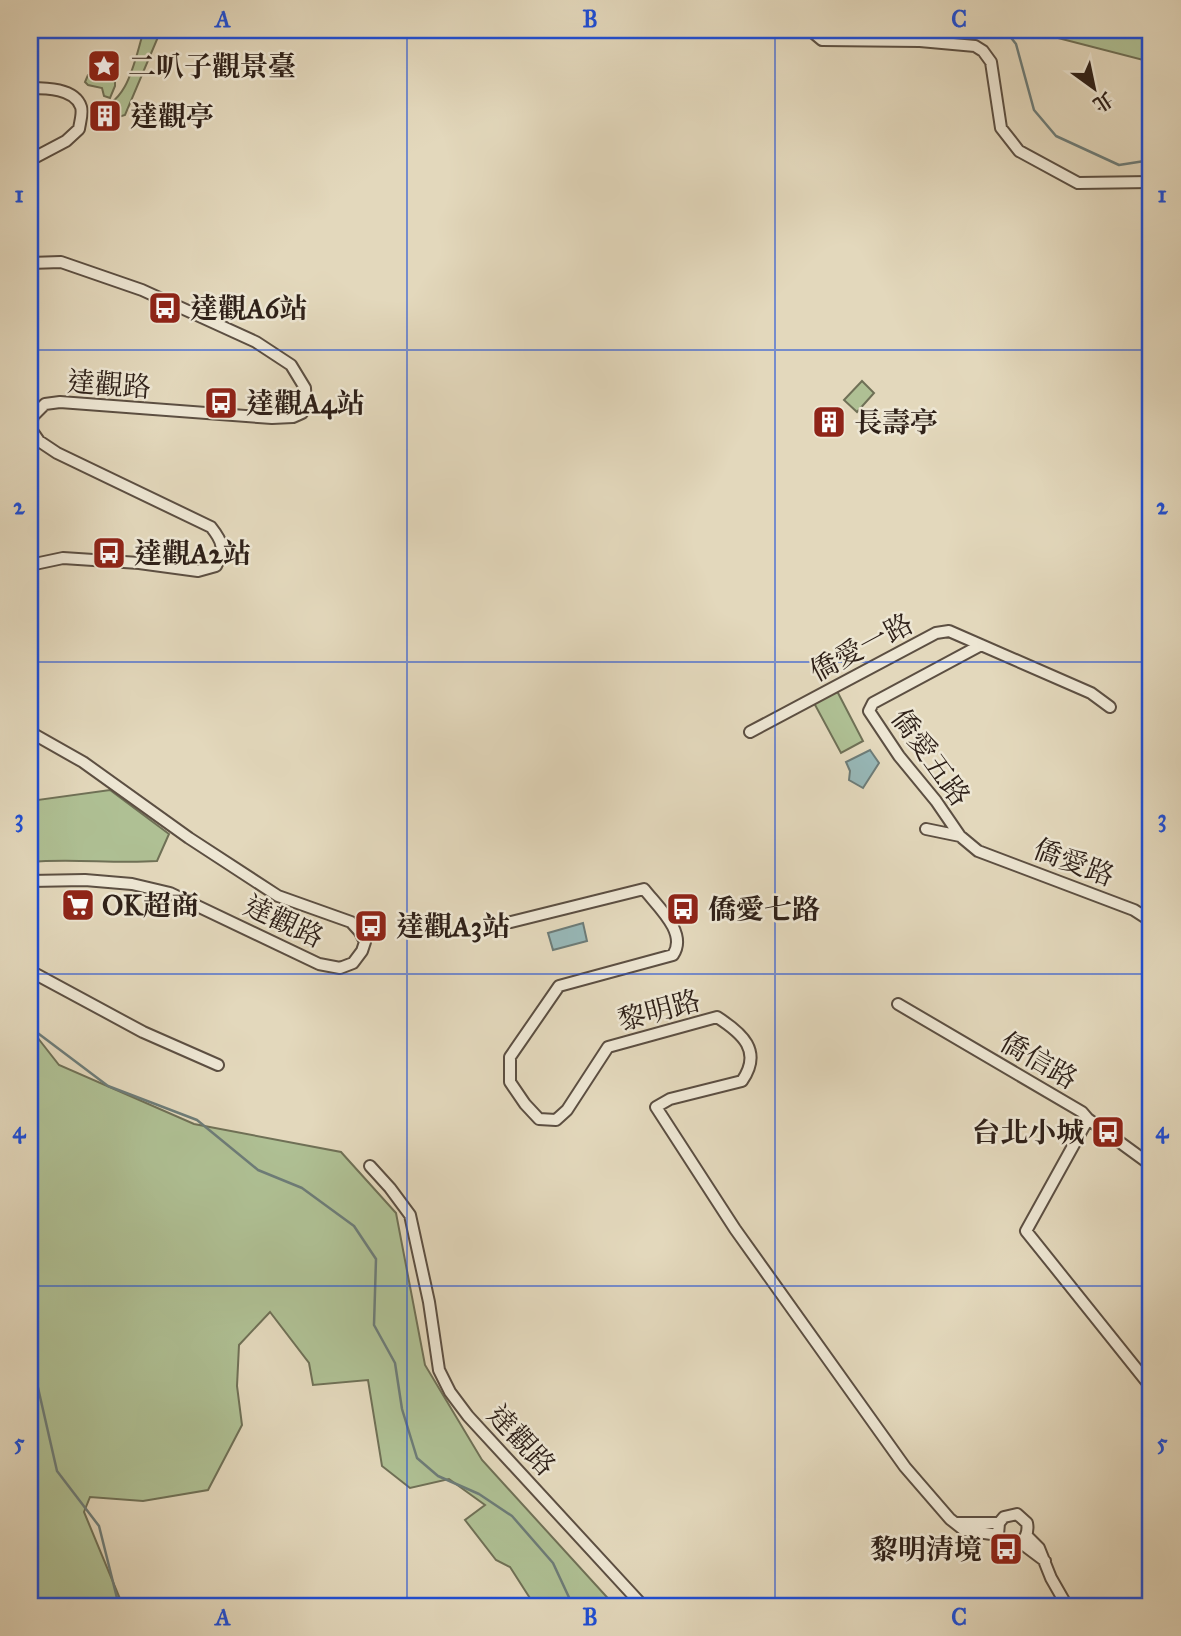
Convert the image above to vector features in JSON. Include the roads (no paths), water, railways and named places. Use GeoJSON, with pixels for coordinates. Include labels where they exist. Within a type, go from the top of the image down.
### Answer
{"type":"FeatureCollection","features":[{"type":"Feature","properties":{"kind":"street"},"geometry":{"type":"LineString","coordinates":[[810,30],[822,40],[906,40],[975,46],[983,51],[991,62],[1000,128],[1019,151],[1078,183],[1151,181]]}},
{"type":"Feature","properties":{"kind":"street"},"geometry":{"type":"LineString","coordinates":[[30,88],[46,88],[67,93],[78,100],[82,109],[79,129],[66,141],[30,160]]}},
{"type":"Feature","properties":{"kind":"street","name":"達觀路"},"geometry":{"type":"LineString","coordinates":[[30,263],[61,262],[130,286],[170,301],[256,342],[291,365],[305,388],[306,405],[302,413],[293,417],[272,418],[60,402],[45,404],[33,416],[30,428],[39,441],[57,453],[211,527],[221,540],[223,552],[216,566],[198,570],[62,558],[30,565]]}},
{"type":"Feature","properties":{"kind":"street","name":"僑愛一路"},"geometry":{"type":"LineString","coordinates":[[750,732],[936,633],[948,631],[1091,692],[1110,707]]}},
{"type":"Feature","properties":{"kind":"street","name":"僑愛五路"},"geometry":{"type":"LineString","coordinates":[[960,836],[936,801],[899,756],[869,711],[873,703],[981,645]]}},
{"type":"Feature","properties":{"kind":"street","name":"達觀路"},"geometry":{"type":"LineString","coordinates":[[30,732],[83,762],[278,897],[351,922],[365,942],[353,963],[340,968],[319,964],[170,893],[132,884],[85,880],[30,881]]}},
{"type":"Feature","properties":{"kind":"street"},"geometry":{"type":"LineString","coordinates":[[926,829],[960,836]]}},
{"type":"Feature","properties":{"kind":"street","name":"僑愛路"},"geometry":{"type":"LineString","coordinates":[[960,836],[978,850],[1133,910],[1151,921]]}},
{"type":"Feature","properties":{"kind":"street","name":"黎明路"},"geometry":{"type":"LineString","coordinates":[[511,922],[644,889],[679,940],[673,955],[559,986],[510,1056],[510,1082],[539,1119],[556,1120],[567,1110],[608,1047],[717,1017],[736,1029],[747,1044],[751,1056],[751,1070],[742,1081],[670,1100],[656,1107],[735,1229],[905,1467],[950,1519],[964,1530],[998,1529]]}},
{"type":"Feature","properties":{"kind":"street"},"geometry":{"type":"LineString","coordinates":[[30,971],[143,1032],[218,1065]]}},
{"type":"Feature","properties":{"kind":"street","name":"僑信路"},"geometry":{"type":"LineString","coordinates":[[898,1004],[1082,1112],[1151,1165]]}},
{"type":"Feature","properties":{"kind":"street"},"geometry":{"type":"LineString","coordinates":[[1088,1119],[1026,1231],[1151,1387]]}},
{"type":"Feature","properties":{"kind":"street","name":"達觀路"},"geometry":{"type":"LineString","coordinates":[[370,1166],[410,1215],[427,1292],[439,1370],[450,1392],[468,1416],[643,1606]]}},
{"type":"Feature","properties":{"kind":"street","name":"黎明路"},"geometry":{"type":"LineString","coordinates":[[1017,1514],[1027,1523],[1024,1539],[1010,1545],[1001,1540],[998,1529],[1004,1517],[1017,1514]]}},
{"type":"Feature","properties":{"kind":"street","name":"黎明路"},"geometry":{"type":"LineString","coordinates":[[1024,1539],[1045,1561],[1067,1606]]}},
{"type":"Feature","properties":{"kind":"water"},"geometry":{"type":"Polygon","coordinates":[[[870,750],[879,763],[863,788],[849,780],[850,771],[846,762],[870,750]]]}},
{"type":"Feature","properties":{"kind":"water"},"geometry":{"type":"Polygon","coordinates":[[[583,923],[587,941],[553,950],[548,933],[583,923]]]}},
{"type":"Feature","properties":{"kind":"waterway"},"geometry":{"type":"LineString","coordinates":[[1005,30],[1016,44],[1034,110],[1056,136],[1119,165],[1151,160]]}},
{"type":"Feature","properties":{"kind":"waterway"},"geometry":{"type":"LineString","coordinates":[[30,1025],[108,1086],[197,1120],[258,1170],[302,1188],[354,1226],[376,1259],[374,1325],[395,1363],[402,1409],[417,1458],[438,1476],[479,1494],[512,1516],[553,1563],[573,1606]]}},
{"type":"Feature","properties":{"kind":"waterway"},"geometry":{"type":"LineString","coordinates":[[36,1379],[57,1471],[99,1526],[119,1606]]}},
{"type":"Feature","properties":{"kind":"place","name":"二叭子觀景臺"},"geometry":{"type":"Point","coordinates":[104,66]}},
{"type":"Feature","properties":{"kind":"place","name":"達觀亭"},"geometry":{"type":"Point","coordinates":[105,116]}},
{"type":"Feature","properties":{"kind":"place","name":"達觀A6站"},"geometry":{"type":"Point","coordinates":[165,308]}},
{"type":"Feature","properties":{"kind":"place","name":"達觀A4站"},"geometry":{"type":"Point","coordinates":[221,403]}},
{"type":"Feature","properties":{"kind":"place","name":"長壽亭"},"geometry":{"type":"Point","coordinates":[829,422]}},
{"type":"Feature","properties":{"kind":"place","name":"達觀A2站"},"geometry":{"type":"Point","coordinates":[109,553]}},
{"type":"Feature","properties":{"kind":"place","name":"OK超商"},"geometry":{"type":"Point","coordinates":[78,905]}},
{"type":"Feature","properties":{"kind":"place","name":"僑愛七路"},"geometry":{"type":"Point","coordinates":[683,909]}},
{"type":"Feature","properties":{"kind":"place","name":"達觀A3站"},"geometry":{"type":"Point","coordinates":[371,926]}},
{"type":"Feature","properties":{"kind":"place","name":"台北小城"},"geometry":{"type":"Point","coordinates":[1108,1132]}},
{"type":"Feature","properties":{"kind":"place","name":"黎明清境"},"geometry":{"type":"Point","coordinates":[1006,1549]}}]}
